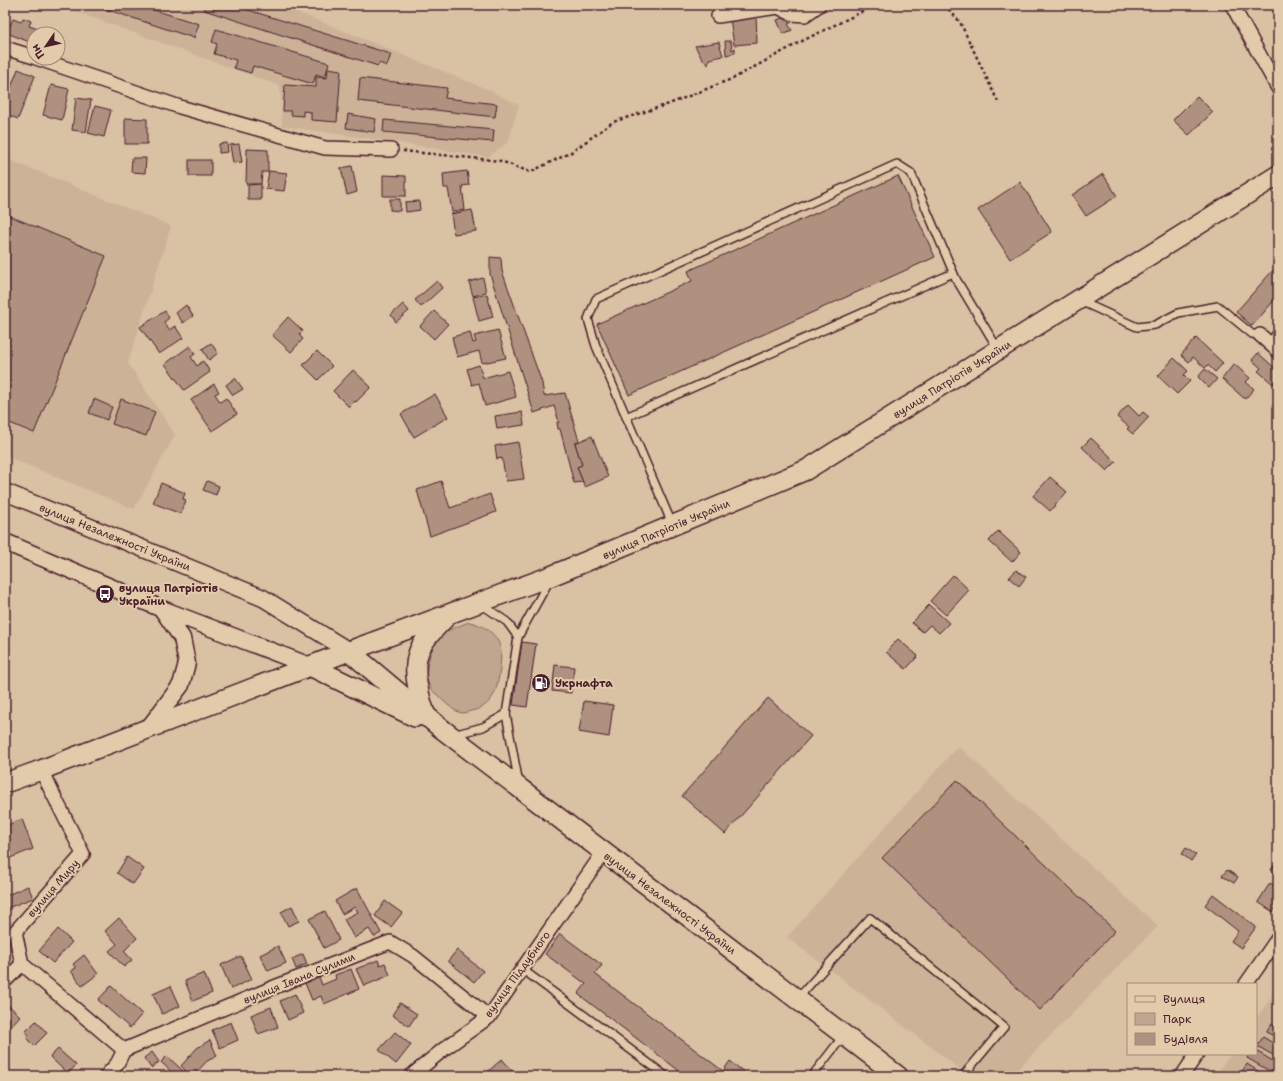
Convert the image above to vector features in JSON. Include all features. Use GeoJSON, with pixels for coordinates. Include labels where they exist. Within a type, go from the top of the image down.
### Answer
{"type":"FeatureCollection","features":[{"type":"Feature","properties":{"kind":"main road","name":"вулиця Патріотів України"},"geometry":{"type":"LineString","coordinates":[[5,783],[349,651],[551,576],[806,470],[1278,175]]}},
{"type":"Feature","properties":{"kind":"main road"},"geometry":{"type":"LineString","coordinates":[[426,717],[417,689],[416,661],[423,642],[449,614]]}},
{"type":"Feature","properties":{"kind":"main road","name":"вулиця Незалежності України"},"geometry":{"type":"LineString","coordinates":[[349,651],[446,733],[898,1076]]}},
{"type":"Feature","properties":{"kind":"main road","name":"вулиця Незалежності України"},"geometry":{"type":"LineString","coordinates":[[310,666],[446,733]]}},
{"type":"Feature","properties":{"kind":"street"},"geometry":{"type":"LineString","coordinates":[[718,16],[778,7],[792,14],[805,15],[819,5]]}},
{"type":"Feature","properties":{"kind":"street"},"geometry":{"type":"LineString","coordinates":[[1232,5],[1278,88]]}},
{"type":"Feature","properties":{"kind":"street"},"geometry":{"type":"LineString","coordinates":[[5,48],[26,55]]}},
{"type":"Feature","properties":{"kind":"street"},"geometry":{"type":"LineString","coordinates":[[59,66],[180,107],[325,148],[391,150]]}},
{"type":"Feature","properties":{"kind":"street","name":"вулиця Незалежності України"},"geometry":{"type":"LineString","coordinates":[[5,492],[263,598],[349,651]]}},
{"type":"Feature","properties":{"kind":"street","name":"вулиця Незалежності України"},"geometry":{"type":"LineString","coordinates":[[5,542],[162,609],[310,666]]}},
{"type":"Feature","properties":{"kind":"street"},"geometry":{"type":"LineString","coordinates":[[148,729],[181,685],[187,663],[182,638],[162,609]]}},
{"type":"Feature","properties":{"kind":"street","name":"вулиця Миру"},"geometry":{"type":"LineString","coordinates":[[22,964],[15,932],[83,854],[41,770]]}},
{"type":"Feature","properties":{"kind":"street","name":"вулиця Піддубного"},"geometry":{"type":"LineString","coordinates":[[411,1076],[444,1049],[489,1017],[603,853]]}},
{"type":"Feature","properties":{"kind":"street"},"geometry":{"type":"LineString","coordinates":[[1247,983],[1278,938]]}},
{"type":"Feature","properties":{"kind":"street","name":"вулиця Івана Сулими"},"geometry":{"type":"LineString","coordinates":[[124,1050],[277,986],[390,942],[413,956],[489,1017]]}},
{"type":"Feature","properties":{"kind":"street"},"geometry":{"type":"LineString","coordinates":[[5,981],[22,964],[124,1050],[117,1064],[106,1076]]}},
{"type":"Feature","properties":{"kind":"street"},"geometry":{"type":"LineString","coordinates":[[1182,1076],[1197,1055]]}},
{"type":"Feature","properties":{"kind":"lane"},"geometry":{"type":"LineString","coordinates":[[673,526],[596,346],[588,319],[596,299],[897,164],[911,173],[953,273],[999,350]]}},
{"type":"Feature","properties":{"kind":"lane"},"geometry":{"type":"LineString","coordinates":[[626,417],[953,273]]}},
{"type":"Feature","properties":{"kind":"lane"},"geometry":{"type":"LineString","coordinates":[[1078,300],[1137,327],[1155,325],[1178,313],[1218,306],[1252,334],[1269,343],[1278,332]]}},
{"type":"Feature","properties":{"kind":"lane"},"geometry":{"type":"LineString","coordinates":[[520,790],[506,714],[518,637],[551,576]]}},
{"type":"Feature","properties":{"kind":"lane"},"geometry":{"type":"LineString","coordinates":[[479,603],[507,622],[518,637]]}},
{"type":"Feature","properties":{"kind":"lane"},"geometry":{"type":"LineString","coordinates":[[446,733],[483,727],[506,714]]}},
{"type":"Feature","properties":{"kind":"lane"},"geometry":{"type":"LineString","coordinates":[[796,999],[870,918],[1004,1027],[963,1076]]}},
{"type":"Feature","properties":{"kind":"lane"},"geometry":{"type":"LineString","coordinates":[[522,969],[666,1076]]}},
{"type":"Feature","properties":{"kind":"lane"},"geometry":{"type":"LineString","coordinates":[[812,1076],[844,1035]]}},
{"type":"Feature","properties":{"kind":"path"},"geometry":{"type":"LineString","coordinates":[[391,150],[501,161],[530,172],[570,153],[613,122],[669,104],[734,78],[804,40],[876,5]]}},
{"type":"Feature","properties":{"kind":"path"},"geometry":{"type":"LineString","coordinates":[[945,5],[960,22],[999,104]]}},
{"type":"Feature","properties":{"kind":"shaded area"},"geometry":{"type":"Polygon","coordinates":[[[58,5],[280,5],[489,90],[519,105],[508,142],[488,157],[282,126],[280,86],[58,5]]]}},
{"type":"Feature","properties":{"kind":"shaded area"},"geometry":{"type":"Polygon","coordinates":[[[5,158],[171,226],[128,363],[175,435],[134,509],[5,456],[5,158]]]}},
{"type":"Feature","properties":{"kind":"shaded area"},"geometry":{"type":"Polygon","coordinates":[[[958,746],[1158,926],[1011,1076],[969,1076],[787,937],[958,746]]]}},
{"type":"Feature","properties":{"kind":"shaded area"},"geometry":{"type":"Polygon","coordinates":[[[1278,987],[1278,1076],[1214,1076],[1230,1055],[1257,1055],[1257,1018],[1278,987]]]}},
{"type":"Feature","properties":{"kind":"green space"},"geometry":{"type":"Polygon","coordinates":[[[469,622],[481,626],[491,632],[495,637],[501,654],[500,669],[496,690],[489,701],[479,709],[462,713],[451,708],[435,693],[427,680],[427,672],[430,656],[439,634],[469,622]]]}},
{"type":"Feature","properties":{"kind":"building"},"geometry":{"type":"Polygon","coordinates":[[[93,5],[138,5],[199,24],[194,38],[93,5]]]}},
{"type":"Feature","properties":{"kind":"building"},"geometry":{"type":"Polygon","coordinates":[[[206,5],[232,5],[391,54],[387,66],[379,63],[378,66],[204,10],[206,5]]]}},
{"type":"Feature","properties":{"kind":"building"},"geometry":{"type":"Polygon","coordinates":[[[756,14],[757,43],[734,45],[730,18],[756,14]]]}},
{"type":"Feature","properties":{"kind":"building"},"geometry":{"type":"Polygon","coordinates":[[[788,16],[792,22],[788,24],[792,30],[783,34],[777,20],[788,16]]]}},
{"type":"Feature","properties":{"kind":"building"},"geometry":{"type":"Polygon","coordinates":[[[23,18],[31,21],[29,26],[26,26],[26,41],[7,33],[13,19],[21,22],[23,18]]]}},
{"type":"Feature","properties":{"kind":"building"},"geometry":{"type":"Polygon","coordinates":[[[216,29],[329,63],[325,77],[316,74],[313,84],[253,66],[251,73],[234,68],[236,60],[214,54],[217,44],[212,42],[216,29]]]}},
{"type":"Feature","properties":{"kind":"building"},"geometry":{"type":"Polygon","coordinates":[[[725,41],[731,41],[732,50],[735,48],[735,53],[726,55],[725,41]]]}},
{"type":"Feature","properties":{"kind":"building"},"geometry":{"type":"Polygon","coordinates":[[[719,42],[723,56],[709,59],[708,65],[702,59],[695,46],[719,42]]]}},
{"type":"Feature","properties":{"kind":"building"},"geometry":{"type":"Polygon","coordinates":[[[328,68],[341,70],[337,122],[311,120],[311,112],[303,111],[303,116],[291,115],[291,111],[283,111],[285,85],[316,87],[316,77],[327,78],[328,68]]]}},
{"type":"Feature","properties":{"kind":"building"},"geometry":{"type":"Polygon","coordinates":[[[18,69],[35,76],[18,119],[5,114],[5,103],[18,69]]]}},
{"type":"Feature","properties":{"kind":"building"},"geometry":{"type":"Polygon","coordinates":[[[360,78],[447,88],[445,98],[497,104],[495,117],[358,101],[360,78]]]}},
{"type":"Feature","properties":{"kind":"building"},"geometry":{"type":"Polygon","coordinates":[[[51,85],[69,89],[62,120],[43,115],[51,85]]]}},
{"type":"Feature","properties":{"kind":"building"},"geometry":{"type":"Polygon","coordinates":[[[1197,96],[1213,112],[1189,135],[1173,120],[1197,96]]]}},
{"type":"Feature","properties":{"kind":"building"},"geometry":{"type":"Polygon","coordinates":[[[76,98],[91,100],[86,132],[72,130],[76,98]]]}},
{"type":"Feature","properties":{"kind":"building"},"geometry":{"type":"Polygon","coordinates":[[[95,106],[111,110],[104,137],[88,133],[95,106]]]}},
{"type":"Feature","properties":{"kind":"building"},"geometry":{"type":"Polygon","coordinates":[[[348,114],[376,119],[374,132],[346,128],[348,114]]]}},
{"type":"Feature","properties":{"kind":"building"},"geometry":{"type":"Polygon","coordinates":[[[125,118],[147,119],[147,144],[125,144],[125,118]]]}},
{"type":"Feature","properties":{"kind":"building"},"geometry":{"type":"Polygon","coordinates":[[[384,120],[494,130],[493,142],[383,132],[384,120]]]}},
{"type":"Feature","properties":{"kind":"building"},"geometry":{"type":"Polygon","coordinates":[[[227,143],[228,152],[219,153],[219,144],[227,143]]]}},
{"type":"Feature","properties":{"kind":"building"},"geometry":{"type":"Polygon","coordinates":[[[239,144],[242,162],[233,163],[230,145],[239,144]]]}},
{"type":"Feature","properties":{"kind":"building"},"geometry":{"type":"Polygon","coordinates":[[[247,149],[268,150],[268,172],[262,172],[261,184],[246,184],[247,149]]]}},
{"type":"Feature","properties":{"kind":"building"},"geometry":{"type":"Polygon","coordinates":[[[132,158],[146,158],[145,173],[131,172],[132,158]]]}},
{"type":"Feature","properties":{"kind":"building"},"geometry":{"type":"Polygon","coordinates":[[[189,160],[211,160],[211,176],[189,176],[189,160]]]}},
{"type":"Feature","properties":{"kind":"building"},"geometry":{"type":"Polygon","coordinates":[[[352,166],[357,192],[347,195],[341,168],[352,166]]]}},
{"type":"Feature","properties":{"kind":"building"},"geometry":{"type":"Polygon","coordinates":[[[269,171],[287,173],[284,191],[266,189],[269,171]]]}},
{"type":"Feature","properties":{"kind":"building"},"geometry":{"type":"Polygon","coordinates":[[[467,171],[469,185],[462,186],[465,210],[452,212],[448,188],[444,188],[443,174],[467,171]]]}},
{"type":"Feature","properties":{"kind":"building"},"geometry":{"type":"Polygon","coordinates":[[[1103,174],[1117,196],[1086,216],[1072,195],[1103,174]]]}},
{"type":"Feature","properties":{"kind":"building"},"geometry":{"type":"Polygon","coordinates":[[[383,175],[406,176],[406,196],[383,196],[383,175]]]}},
{"type":"Feature","properties":{"kind":"building"},"geometry":{"type":"Polygon","coordinates":[[[898,176],[935,257],[629,395],[597,324],[692,281],[688,271],[898,176]]]}},
{"type":"Feature","properties":{"kind":"building"},"geometry":{"type":"Polygon","coordinates":[[[1020,182],[1052,232],[1010,259],[978,210],[1020,182]]]}},
{"type":"Feature","properties":{"kind":"building"},"geometry":{"type":"Polygon","coordinates":[[[261,184],[261,200],[248,200],[248,185],[261,184]]]}},
{"type":"Feature","properties":{"kind":"building"},"geometry":{"type":"Polygon","coordinates":[[[390,199],[400,199],[400,211],[390,210],[390,199]]]}},
{"type":"Feature","properties":{"kind":"building"},"geometry":{"type":"Polygon","coordinates":[[[419,201],[420,210],[406,212],[405,202],[419,201]]]}},
{"type":"Feature","properties":{"kind":"building"},"geometry":{"type":"Polygon","coordinates":[[[472,210],[476,231],[454,234],[451,214],[472,210]]]}},
{"type":"Feature","properties":{"kind":"building"},"geometry":{"type":"Polygon","coordinates":[[[5,214],[106,256],[34,433],[5,421],[5,214]]]}},
{"type":"Feature","properties":{"kind":"building"},"geometry":{"type":"Polygon","coordinates":[[[490,257],[501,258],[502,271],[542,383],[544,396],[565,393],[579,441],[575,443],[582,465],[577,467],[583,482],[574,483],[560,429],[558,429],[557,422],[559,422],[554,406],[534,413],[490,274],[490,257]]]}},
{"type":"Feature","properties":{"kind":"building"},"geometry":{"type":"Polygon","coordinates":[[[1274,269],[1278,273],[1278,296],[1252,326],[1236,312],[1274,269]]]}},
{"type":"Feature","properties":{"kind":"building"},"geometry":{"type":"Polygon","coordinates":[[[483,278],[486,292],[473,296],[469,282],[483,278]]]}},
{"type":"Feature","properties":{"kind":"building"},"geometry":{"type":"Polygon","coordinates":[[[437,281],[442,288],[421,307],[415,300],[437,281]]]}},
{"type":"Feature","properties":{"kind":"building"},"geometry":{"type":"Polygon","coordinates":[[[487,294],[493,317],[479,321],[473,297],[487,294]]]}},
{"type":"Feature","properties":{"kind":"building"},"geometry":{"type":"Polygon","coordinates":[[[403,304],[409,311],[396,322],[391,315],[403,304]]]}},
{"type":"Feature","properties":{"kind":"building"},"geometry":{"type":"Polygon","coordinates":[[[186,305],[193,316],[183,323],[176,313],[186,305]]]}},
{"type":"Feature","properties":{"kind":"building"},"geometry":{"type":"Polygon","coordinates":[[[165,311],[169,318],[164,322],[169,330],[175,326],[183,338],[159,354],[140,327],[165,311]]]}},
{"type":"Feature","properties":{"kind":"building"},"geometry":{"type":"Polygon","coordinates":[[[434,311],[448,324],[434,339],[420,326],[434,311]]]}},
{"type":"Feature","properties":{"kind":"building"},"geometry":{"type":"Polygon","coordinates":[[[288,317],[303,331],[299,335],[303,339],[291,352],[272,335],[288,317]]]}},
{"type":"Feature","properties":{"kind":"building"},"geometry":{"type":"Polygon","coordinates":[[[498,330],[506,358],[482,363],[479,351],[457,357],[452,337],[470,332],[473,343],[476,342],[474,336],[498,330]]]}},
{"type":"Feature","properties":{"kind":"building"},"geometry":{"type":"Polygon","coordinates":[[[1196,338],[1223,363],[1215,372],[1208,365],[1205,368],[1193,357],[1189,362],[1181,355],[1196,338]]]}},
{"type":"Feature","properties":{"kind":"building"},"geometry":{"type":"Polygon","coordinates":[[[211,343],[218,353],[209,360],[202,349],[211,343]]]}},
{"type":"Feature","properties":{"kind":"building"},"geometry":{"type":"Polygon","coordinates":[[[190,346],[195,354],[191,357],[197,366],[203,361],[210,372],[184,390],[165,364],[190,346]]]}},
{"type":"Feature","properties":{"kind":"building"},"geometry":{"type":"Polygon","coordinates":[[[317,351],[332,366],[318,380],[303,365],[317,351]]]}},
{"type":"Feature","properties":{"kind":"building"},"geometry":{"type":"Polygon","coordinates":[[[1258,353],[1278,371],[1278,378],[1273,384],[1258,371],[1261,368],[1252,360],[1258,353]]]}},
{"type":"Feature","properties":{"kind":"building"},"geometry":{"type":"Polygon","coordinates":[[[1174,358],[1188,371],[1184,375],[1190,381],[1177,394],[1158,376],[1174,358]]]}},
{"type":"Feature","properties":{"kind":"building"},"geometry":{"type":"Polygon","coordinates":[[[1234,364],[1250,378],[1246,382],[1254,389],[1245,399],[1222,379],[1234,364]]]}},
{"type":"Feature","properties":{"kind":"building"},"geometry":{"type":"Polygon","coordinates":[[[479,365],[483,378],[508,371],[516,397],[485,406],[479,383],[472,385],[467,369],[479,365]]]}},
{"type":"Feature","properties":{"kind":"building"},"geometry":{"type":"Polygon","coordinates":[[[1205,369],[1217,379],[1209,388],[1198,377],[1205,369]]]}},
{"type":"Feature","properties":{"kind":"building"},"geometry":{"type":"Polygon","coordinates":[[[353,370],[371,387],[349,407],[333,391],[353,370]]]}},
{"type":"Feature","properties":{"kind":"building"},"geometry":{"type":"Polygon","coordinates":[[[235,378],[243,389],[233,395],[226,385],[235,378]]]}},
{"type":"Feature","properties":{"kind":"building"},"geometry":{"type":"Polygon","coordinates":[[[214,384],[219,392],[215,394],[220,402],[226,398],[237,414],[212,431],[191,400],[214,384]]]}},
{"type":"Feature","properties":{"kind":"building"},"geometry":{"type":"Polygon","coordinates":[[[435,394],[448,417],[414,437],[401,414],[435,394]]]}},
{"type":"Feature","properties":{"kind":"building"},"geometry":{"type":"Polygon","coordinates":[[[94,399],[112,407],[107,420],[89,413],[94,399]]]}},
{"type":"Feature","properties":{"kind":"building"},"geometry":{"type":"Polygon","coordinates":[[[121,399],[155,412],[146,436],[112,424],[121,399]]]}},
{"type":"Feature","properties":{"kind":"building"},"geometry":{"type":"Polygon","coordinates":[[[1128,405],[1139,416],[1143,412],[1149,417],[1133,434],[1127,429],[1129,427],[1117,417],[1128,405]]]}},
{"type":"Feature","properties":{"kind":"building"},"geometry":{"type":"Polygon","coordinates":[[[522,412],[524,425],[497,429],[495,416],[522,412]]]}},
{"type":"Feature","properties":{"kind":"building"},"geometry":{"type":"Polygon","coordinates":[[[592,436],[608,477],[585,487],[577,467],[582,465],[575,443],[592,436]]]}},
{"type":"Feature","properties":{"kind":"building"},"geometry":{"type":"Polygon","coordinates":[[[1091,438],[1116,462],[1107,471],[1082,447],[1091,438]]]}},
{"type":"Feature","properties":{"kind":"building"},"geometry":{"type":"Polygon","coordinates":[[[518,442],[524,479],[506,481],[502,458],[497,459],[495,446],[518,442]]]}},
{"type":"Feature","properties":{"kind":"building"},"geometry":{"type":"Polygon","coordinates":[[[1050,477],[1067,492],[1050,511],[1033,496],[1050,477]]]}},
{"type":"Feature","properties":{"kind":"building"},"geometry":{"type":"Polygon","coordinates":[[[207,481],[219,486],[216,495],[203,490],[207,481]]]}},
{"type":"Feature","properties":{"kind":"building"},"geometry":{"type":"Polygon","coordinates":[[[441,481],[450,508],[490,494],[496,512],[430,536],[417,490],[441,481]]]}},
{"type":"Feature","properties":{"kind":"building"},"geometry":{"type":"Polygon","coordinates":[[[161,483],[185,493],[183,499],[186,500],[181,514],[153,503],[161,483]]]}},
{"type":"Feature","properties":{"kind":"building"},"geometry":{"type":"Polygon","coordinates":[[[998,531],[1021,552],[1012,562],[989,541],[998,531]]]}},
{"type":"Feature","properties":{"kind":"building"},"geometry":{"type":"Polygon","coordinates":[[[1016,570],[1026,577],[1019,586],[1009,578],[1016,570]]]}},
{"type":"Feature","properties":{"kind":"building"},"geometry":{"type":"Polygon","coordinates":[[[953,575],[969,590],[946,615],[930,601],[953,575]]]}},
{"type":"Feature","properties":{"kind":"building"},"geometry":{"type":"Polygon","coordinates":[[[929,605],[949,623],[939,633],[930,625],[923,632],[912,623],[929,605]]]}},
{"type":"Feature","properties":{"kind":"building"},"geometry":{"type":"Polygon","coordinates":[[[898,639],[918,656],[906,669],[886,652],[898,639]]]}},
{"type":"Feature","properties":{"kind":"building"},"geometry":{"type":"Polygon","coordinates":[[[522,642],[536,644],[527,707],[513,705],[522,642]]]}},
{"type":"Feature","properties":{"kind":"building"},"geometry":{"type":"Polygon","coordinates":[[[555,665],[574,667],[571,693],[552,691],[555,665]]]}},
{"type":"Feature","properties":{"kind":"building"},"geometry":{"type":"Polygon","coordinates":[[[768,698],[811,736],[725,834],[682,796],[768,698]]]}},
{"type":"Feature","properties":{"kind":"building"},"geometry":{"type":"Polygon","coordinates":[[[584,701],[613,705],[609,737],[579,732],[584,701]]]}},
{"type":"Feature","properties":{"kind":"building"},"geometry":{"type":"Polygon","coordinates":[[[957,780],[1115,931],[1040,1010],[882,858],[957,780]]]}},
{"type":"Feature","properties":{"kind":"building"},"geometry":{"type":"Polygon","coordinates":[[[22,819],[33,849],[5,860],[5,826],[22,819]]]}},
{"type":"Feature","properties":{"kind":"building"},"geometry":{"type":"Polygon","coordinates":[[[1186,848],[1196,855],[1191,861],[1182,854],[1186,848]]]}},
{"type":"Feature","properties":{"kind":"building"},"geometry":{"type":"Polygon","coordinates":[[[127,857],[144,869],[133,884],[117,873],[127,857]]]}},
{"type":"Feature","properties":{"kind":"building"},"geometry":{"type":"Polygon","coordinates":[[[1278,861],[1278,875],[1271,870],[1278,861]]]}},
{"type":"Feature","properties":{"kind":"building"},"geometry":{"type":"Polygon","coordinates":[[[1227,870],[1238,877],[1234,883],[1222,876],[1227,870]]]}},
{"type":"Feature","properties":{"kind":"building"},"geometry":{"type":"Polygon","coordinates":[[[1270,883],[1278,888],[1278,904],[1273,912],[1258,902],[1270,883]]]}},
{"type":"Feature","properties":{"kind":"building"},"geometry":{"type":"Polygon","coordinates":[[[28,886],[33,898],[5,909],[5,896],[28,886]]]}},
{"type":"Feature","properties":{"kind":"building"},"geometry":{"type":"Polygon","coordinates":[[[357,888],[381,933],[374,937],[369,929],[354,938],[344,919],[358,912],[355,907],[342,914],[335,901],[357,888]]]}},
{"type":"Feature","properties":{"kind":"building"},"geometry":{"type":"Polygon","coordinates":[[[1213,894],[1256,927],[1241,948],[1231,941],[1238,931],[1205,905],[1213,894]]]}},
{"type":"Feature","properties":{"kind":"building"},"geometry":{"type":"Polygon","coordinates":[[[385,901],[402,913],[391,927],[375,916],[385,901]]]}},
{"type":"Feature","properties":{"kind":"building"},"geometry":{"type":"Polygon","coordinates":[[[292,906],[299,921],[288,926],[281,912],[292,906]]]}},
{"type":"Feature","properties":{"kind":"building"},"geometry":{"type":"Polygon","coordinates":[[[325,911],[339,940],[324,948],[309,919],[325,911]]]}},
{"type":"Feature","properties":{"kind":"building"},"geometry":{"type":"Polygon","coordinates":[[[119,918],[137,938],[124,951],[132,960],[124,967],[109,951],[117,944],[105,931],[119,918]]]}},
{"type":"Feature","properties":{"kind":"building"},"geometry":{"type":"Polygon","coordinates":[[[58,929],[72,942],[53,963],[39,951],[58,929]]]}},
{"type":"Feature","properties":{"kind":"building"},"geometry":{"type":"Polygon","coordinates":[[[560,934],[602,965],[595,974],[723,1071],[730,1061],[749,1076],[686,1076],[578,994],[586,984],[545,954],[560,934]]]}},
{"type":"Feature","properties":{"kind":"building"},"geometry":{"type":"Polygon","coordinates":[[[278,946],[286,963],[268,971],[260,955],[278,946]]]}},
{"type":"Feature","properties":{"kind":"building"},"geometry":{"type":"Polygon","coordinates":[[[457,950],[483,971],[474,982],[448,961],[457,950]]]}},
{"type":"Feature","properties":{"kind":"building"},"geometry":{"type":"Polygon","coordinates":[[[303,954],[307,964],[296,969],[292,959],[303,954]]]}},
{"type":"Feature","properties":{"kind":"building"},"geometry":{"type":"Polygon","coordinates":[[[84,955],[98,974],[82,986],[71,971],[76,968],[73,964],[84,955]]]}},
{"type":"Feature","properties":{"kind":"building"},"geometry":{"type":"Polygon","coordinates":[[[241,956],[252,979],[231,989],[221,965],[241,956]]]}},
{"type":"Feature","properties":{"kind":"building"},"geometry":{"type":"Polygon","coordinates":[[[378,960],[380,965],[385,963],[390,975],[364,986],[356,969],[378,960]]]}},
{"type":"Feature","properties":{"kind":"building"},"geometry":{"type":"Polygon","coordinates":[[[351,969],[359,989],[324,1004],[321,996],[312,1000],[305,983],[319,977],[322,985],[336,979],[335,975],[351,969]]]}},
{"type":"Feature","properties":{"kind":"building"},"geometry":{"type":"Polygon","coordinates":[[[204,973],[212,993],[193,1001],[185,981],[204,973]]]}},
{"type":"Feature","properties":{"kind":"building"},"geometry":{"type":"Polygon","coordinates":[[[111,986],[142,1014],[130,1028],[98,1000],[111,986]]]}},
{"type":"Feature","properties":{"kind":"building"},"geometry":{"type":"Polygon","coordinates":[[[171,986],[180,1006],[162,1014],[153,994],[171,986]]]}},
{"type":"Feature","properties":{"kind":"building"},"geometry":{"type":"Polygon","coordinates":[[[295,994],[303,1013],[288,1020],[280,1001],[295,994]]]}},
{"type":"Feature","properties":{"kind":"building"},"geometry":{"type":"Polygon","coordinates":[[[5,1002],[20,1016],[8,1029],[5,1026],[5,1002]]]}},
{"type":"Feature","properties":{"kind":"building"},"geometry":{"type":"Polygon","coordinates":[[[400,1003],[417,1014],[409,1026],[392,1015],[400,1003]]]}},
{"type":"Feature","properties":{"kind":"building"},"geometry":{"type":"Polygon","coordinates":[[[271,1007],[278,1027],[258,1034],[251,1015],[271,1007]]]}},
{"type":"Feature","properties":{"kind":"building"},"geometry":{"type":"Polygon","coordinates":[[[36,1021],[47,1033],[34,1046],[26,1038],[29,1035],[25,1032],[36,1021]]]}},
{"type":"Feature","properties":{"kind":"building"},"geometry":{"type":"Polygon","coordinates":[[[231,1022],[238,1040],[220,1048],[212,1030],[231,1022]]]}},
{"type":"Feature","properties":{"kind":"building"},"geometry":{"type":"Polygon","coordinates":[[[1271,1024],[1278,1028],[1278,1038],[1266,1032],[1271,1024]]]}},
{"type":"Feature","properties":{"kind":"building"},"geometry":{"type":"Polygon","coordinates":[[[395,1032],[411,1045],[396,1064],[379,1050],[395,1032]]]}},
{"type":"Feature","properties":{"kind":"building"},"geometry":{"type":"Polygon","coordinates":[[[1263,1037],[1278,1046],[1278,1058],[1257,1046],[1263,1037]]]}},
{"type":"Feature","properties":{"kind":"building"},"geometry":{"type":"Polygon","coordinates":[[[210,1040],[217,1056],[207,1061],[193,1076],[189,1076],[184,1072],[185,1070],[181,1066],[197,1048],[210,1040]]]}},
{"type":"Feature","properties":{"kind":"building"},"geometry":{"type":"Polygon","coordinates":[[[58,1049],[76,1065],[68,1074],[50,1057],[58,1049]]]}},
{"type":"Feature","properties":{"kind":"building"},"geometry":{"type":"Polygon","coordinates":[[[152,1052],[159,1062],[151,1068],[144,1058],[152,1052]]]}},
{"type":"Feature","properties":{"kind":"building"},"geometry":{"type":"Polygon","coordinates":[[[1257,1052],[1278,1064],[1278,1076],[1247,1058],[1248,1055],[1257,1055],[1257,1052]]]}},
{"type":"Feature","properties":{"kind":"building"},"geometry":{"type":"Polygon","coordinates":[[[167,1056],[183,1071],[178,1076],[176,1076],[161,1062],[167,1056]]]}},
{"type":"Feature","properties":{"kind":"building"},"geometry":{"type":"Polygon","coordinates":[[[502,1059],[515,1074],[513,1076],[483,1076],[502,1059]]]}},
{"type":"Feature","properties":{"kind":"building"},"geometry":{"type":"Polygon","coordinates":[[[1247,1064],[1266,1076],[1239,1076],[1247,1064]]]}},
{"type":"Feature","properties":{"kind":"place","name":"вулиця Патріотів України"},"geometry":{"type":"Point","coordinates":[105,594]}},
{"type":"Feature","properties":{"kind":"place","name":"Укрнафта"},"geometry":{"type":"Point","coordinates":[541,683]}}]}
